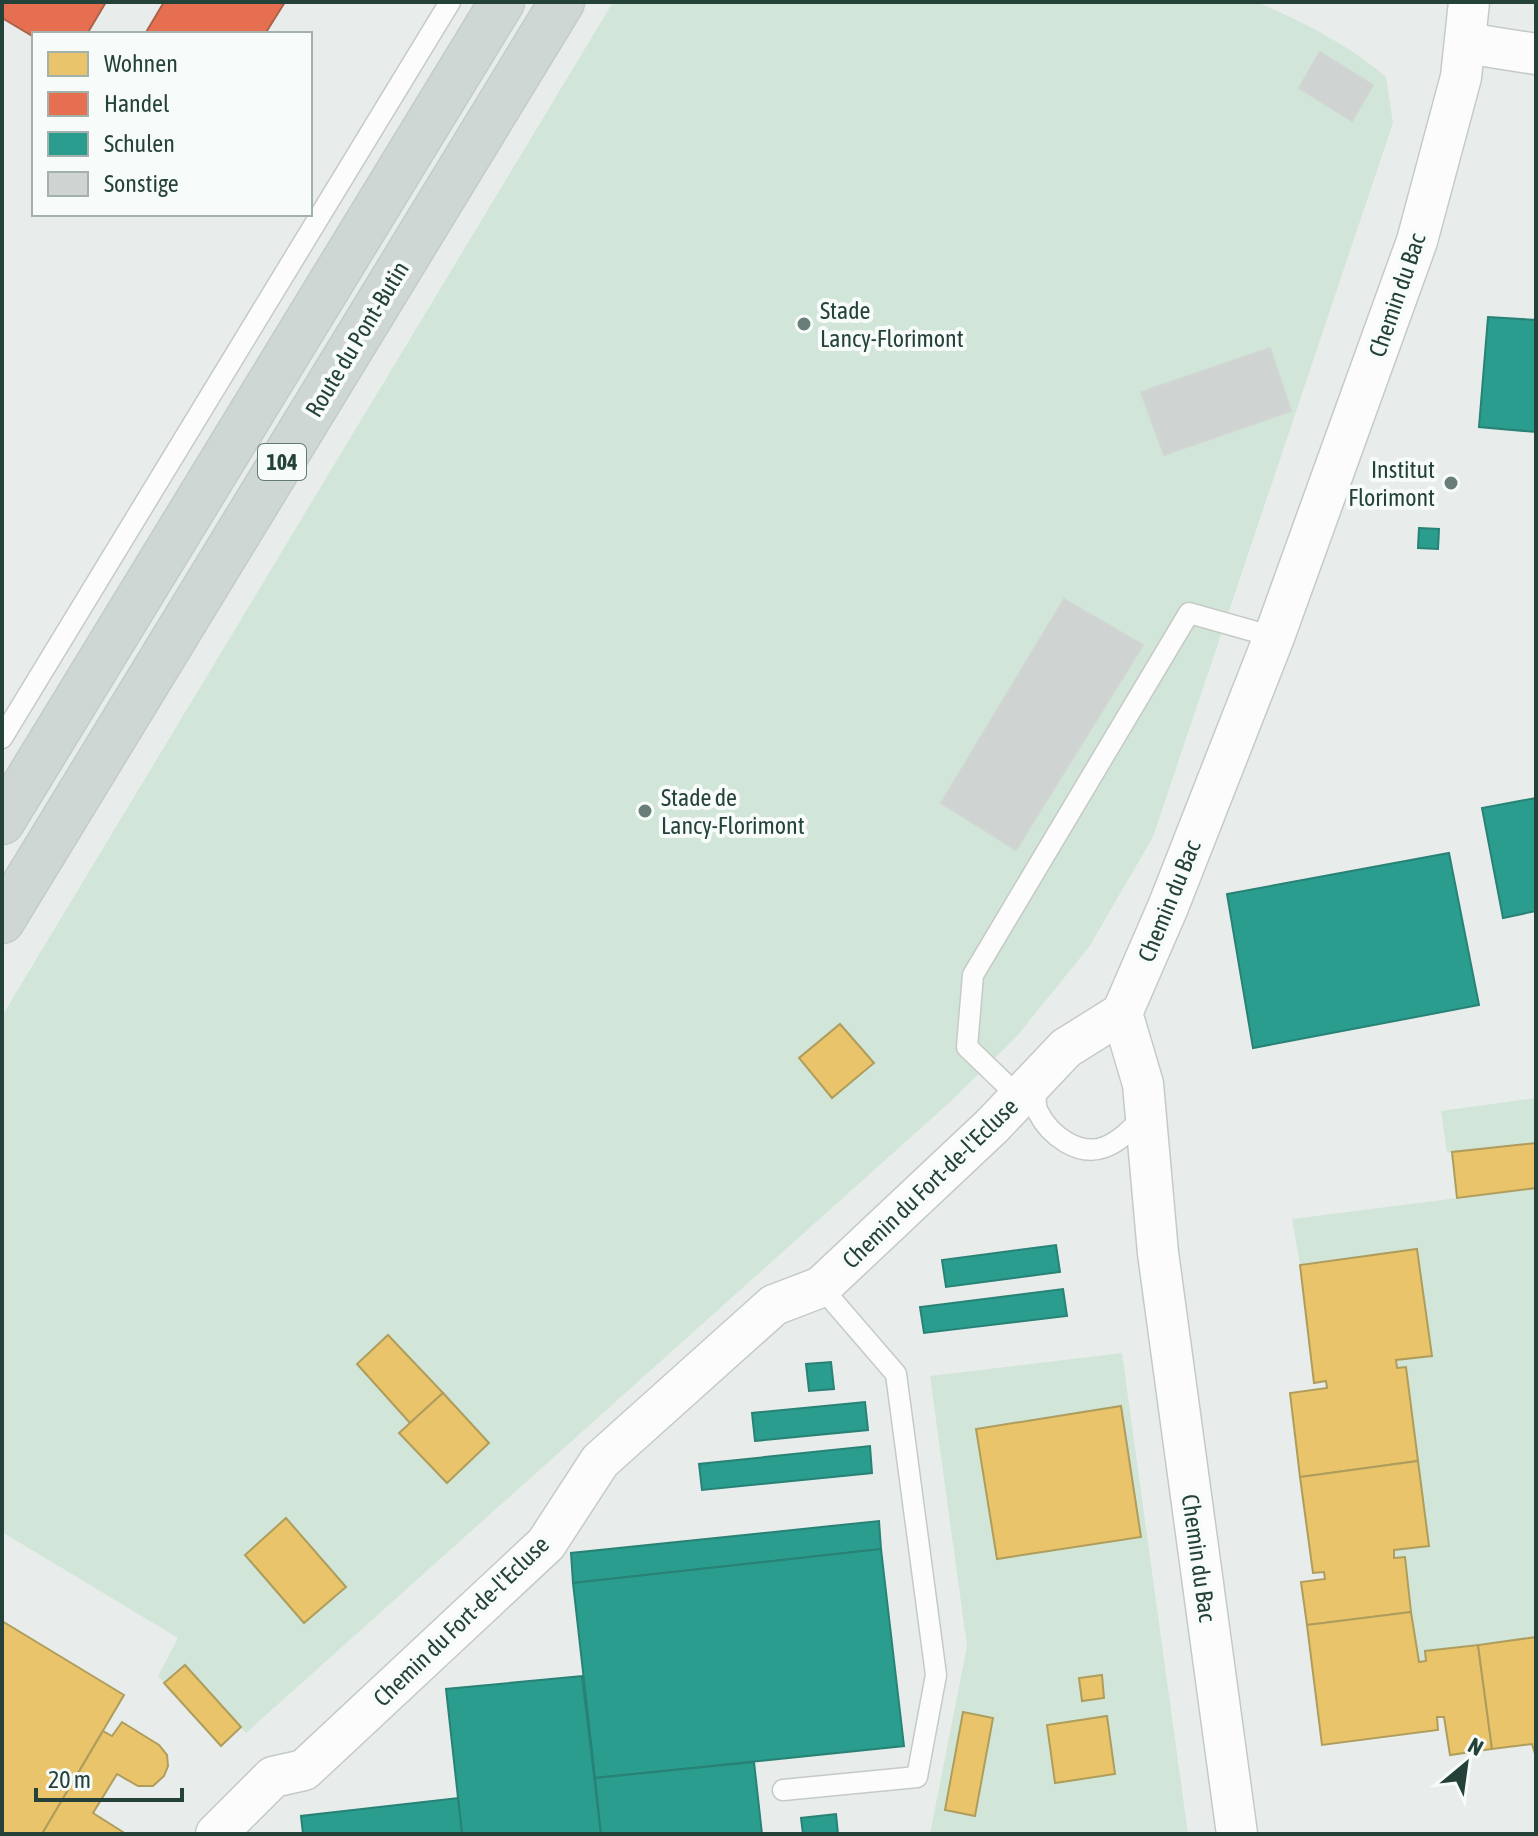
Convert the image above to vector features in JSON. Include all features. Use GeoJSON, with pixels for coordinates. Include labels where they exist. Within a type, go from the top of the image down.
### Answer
{"type":"FeatureCollection","features":[{"type":"Feature","properties":{"kind":"main road","name":"104"},"geometry":{"type":"LineString","coordinates":[[2,822],[502,2]]}},
{"type":"Feature","properties":{"kind":"main road","name":"Route du Pont-Butin"},"geometry":{"type":"LineString","coordinates":[[2,921],[562,2]]}},
{"type":"Feature","properties":{"kind":"street","name":"Chemin du Bac"},"geometry":{"type":"LineString","coordinates":[[1237,1834],[1158,1253],[1143,1084],[1122,1013],[1168,907],[1274,637],[1417,241],[1440,167],[1466,43],[1469,2]]}},
{"type":"Feature","properties":{"kind":"street"},"geometry":{"type":"LineString","coordinates":[[1466,43],[1536,54]]}},
{"type":"Feature","properties":{"kind":"street","name":"Chemin du Fort-de-l'Ecluse"},"geometry":{"type":"LineString","coordinates":[[216,1834],[273,1777],[304,1770],[546,1544],[600,1461],[774,1305],[821,1287],[1028,1089],[1066,1048],[1122,1013]]}},
{"type":"Feature","properties":{"kind":"lane"},"geometry":{"type":"LineString","coordinates":[[2,738],[450,2]]}},
{"type":"Feature","properties":{"kind":"lane"},"geometry":{"type":"LineString","coordinates":[[1145,1115],[1121,1139],[1103,1148],[1079,1150],[1052,1132],[1036,1109],[1028,1089],[967,1047],[973,975],[1189,613],[1274,637]]}},
{"type":"Feature","properties":{"kind":"lane"},"geometry":{"type":"LineString","coordinates":[[783,1790],[917,1777],[936,1675],[896,1374],[821,1287]]}},
{"type":"Feature","properties":{"kind":"green space","name":"Stade de Lancy-Florimont"},"geometry":{"type":"Polygon","coordinates":[[[613,2],[1257,2],[1324,35],[1386,77],[1393,123],[1153,837],[1089,947],[1017,1036],[950,1102],[246,1733],[241,1728],[221,1746],[158,1676],[178,1638],[2,1532],[2,1016],[613,2]]]}},
{"type":"Feature","properties":{"kind":"green space"},"geometry":{"type":"Polygon","coordinates":[[[1536,1098],[1536,1143],[1447,1153],[1441,1111],[1536,1098]]]}},
{"type":"Feature","properties":{"kind":"green space"},"geometry":{"type":"Polygon","coordinates":[[[1536,1188],[1536,1637],[1425,1651],[1426,1661],[1419,1662],[1405,1557],[1394,1558],[1394,1550],[1429,1545],[1406,1367],[1397,1368],[1396,1360],[1431,1356],[1416,1249],[1300,1265],[1292,1219],[1536,1188]]]}},
{"type":"Feature","properties":{"kind":"green space"},"geometry":{"type":"Polygon","coordinates":[[[1122,1353],[1188,1834],[930,1834],[967,1646],[930,1376],[1122,1353]]]}},
{"type":"Feature","properties":{"kind":"building: Wohnen"},"geometry":{"type":"Polygon","coordinates":[[[840,1024],[874,1063],[832,1098],[799,1058],[840,1024]]]}},
{"type":"Feature","properties":{"kind":"building: Wohnen"},"geometry":{"type":"Polygon","coordinates":[[[1536,1143],[1536,1188],[1457,1198],[1452,1152],[1536,1143]]]}},
{"type":"Feature","properties":{"kind":"building: Wohnen"},"geometry":{"type":"Polygon","coordinates":[[[1417,1249],[1432,1356],[1396,1360],[1397,1368],[1406,1367],[1418,1461],[1300,1477],[1290,1393],[1327,1388],[1326,1381],[1314,1383],[1300,1265],[1417,1249]]]}},
{"type":"Feature","properties":{"kind":"building: Wohnen"},"geometry":{"type":"Polygon","coordinates":[[[388,1335],[443,1393],[410,1423],[357,1364],[388,1335]]]}},
{"type":"Feature","properties":{"kind":"building: Wohnen"},"geometry":{"type":"Polygon","coordinates":[[[443,1393],[489,1443],[447,1483],[399,1433],[443,1393]]]}},
{"type":"Feature","properties":{"kind":"building: Wohnen"},"geometry":{"type":"Polygon","coordinates":[[[1121,1406],[1141,1537],[997,1559],[976,1429],[1121,1406]]]}},
{"type":"Feature","properties":{"kind":"building: Wohnen"},"geometry":{"type":"Polygon","coordinates":[[[1418,1461],[1429,1546],[1394,1550],[1394,1558],[1405,1557],[1411,1612],[1307,1625],[1301,1582],[1325,1579],[1324,1572],[1313,1573],[1300,1477],[1418,1461]]]}},
{"type":"Feature","properties":{"kind":"building: Wohnen"},"geometry":{"type":"Polygon","coordinates":[[[286,1518],[346,1587],[304,1623],[245,1555],[286,1518]]]}},
{"type":"Feature","properties":{"kind":"building: Wohnen"},"geometry":{"type":"Polygon","coordinates":[[[1411,1612],[1419,1662],[1426,1661],[1425,1651],[1478,1645],[1492,1749],[1450,1755],[1444,1717],[1437,1717],[1438,1730],[1322,1745],[1307,1625],[1411,1612]]]}},
{"type":"Feature","properties":{"kind":"building: Wohnen"},"geometry":{"type":"Polygon","coordinates":[[[2,1621],[124,1695],[42,1834],[2,1834],[2,1621]]]}},
{"type":"Feature","properties":{"kind":"building: Wohnen"},"geometry":{"type":"Polygon","coordinates":[[[1536,1637],[1536,1757],[1532,1744],[1492,1749],[1478,1645],[1536,1637]]]}},
{"type":"Feature","properties":{"kind":"building: Wohnen"},"geometry":{"type":"Polygon","coordinates":[[[185,1665],[241,1727],[221,1746],[164,1683],[185,1665]]]}},
{"type":"Feature","properties":{"kind":"building: Wohnen"},"geometry":{"type":"Polygon","coordinates":[[[1102,1675],[1104,1698],[1082,1701],[1079,1678],[1102,1675]]]}},
{"type":"Feature","properties":{"kind":"building: Wohnen"},"geometry":{"type":"Polygon","coordinates":[[[963,1712],[993,1718],[975,1816],[945,1810],[963,1712]]]}},
{"type":"Feature","properties":{"kind":"building: Wohnen"},"geometry":{"type":"Polygon","coordinates":[[[1107,1716],[1115,1774],[1055,1783],[1047,1725],[1107,1716]]]}},
{"type":"Feature","properties":{"kind":"building: Wohnen"},"geometry":{"type":"Polygon","coordinates":[[[122,1722],[159,1745],[167,1755],[168,1766],[164,1776],[153,1786],[138,1786],[117,1774],[93,1813],[126,1834],[42,1834],[103,1731],[112,1736],[122,1722]]]}},
{"type":"Feature","properties":{"kind":"building: Handel"},"geometry":{"type":"Polygon","coordinates":[[[2,2],[106,2],[88,32],[32,32],[32,36],[2,18],[2,2]]]}},
{"type":"Feature","properties":{"kind":"building: Handel"},"geometry":{"type":"Polygon","coordinates":[[[164,2],[285,2],[266,32],[146,32],[164,2]]]}},
{"type":"Feature","properties":{"kind":"building: Schulen"},"geometry":{"type":"Polygon","coordinates":[[[1488,317],[1536,320],[1536,432],[1479,427],[1488,317]]]}},
{"type":"Feature","properties":{"kind":"building: Schulen"},"geometry":{"type":"Polygon","coordinates":[[[1419,528],[1439,529],[1438,549],[1418,548],[1419,528]]]}},
{"type":"Feature","properties":{"kind":"building: Schulen"},"geometry":{"type":"Polygon","coordinates":[[[1536,798],[1536,911],[1503,918],[1482,808],[1536,798]]]}},
{"type":"Feature","properties":{"kind":"building: Schulen"},"geometry":{"type":"Polygon","coordinates":[[[1449,853],[1479,1005],[1253,1048],[1227,894],[1449,853]]]}},
{"type":"Feature","properties":{"kind":"building: Schulen"},"geometry":{"type":"Polygon","coordinates":[[[1056,1245],[1060,1272],[946,1287],[942,1260],[1056,1245]]]}},
{"type":"Feature","properties":{"kind":"building: Schulen"},"geometry":{"type":"Polygon","coordinates":[[[1063,1289],[1067,1316],[924,1333],[920,1307],[1063,1289]]]}},
{"type":"Feature","properties":{"kind":"building: Schulen"},"geometry":{"type":"Polygon","coordinates":[[[831,1362],[834,1389],[809,1391],[806,1364],[831,1362]]]}},
{"type":"Feature","properties":{"kind":"building: Schulen"},"geometry":{"type":"Polygon","coordinates":[[[865,1402],[868,1430],[755,1441],[752,1413],[865,1402]]]}},
{"type":"Feature","properties":{"kind":"building: Schulen"},"geometry":{"type":"Polygon","coordinates":[[[870,1446],[872,1473],[702,1490],[699,1464],[870,1446]]]}},
{"type":"Feature","properties":{"kind":"building: Schulen"},"geometry":{"type":"Polygon","coordinates":[[[879,1521],[881,1549],[573,1583],[571,1553],[879,1521]]]}},
{"type":"Feature","properties":{"kind":"building: Schulen"},"geometry":{"type":"Polygon","coordinates":[[[881,1549],[904,1746],[595,1778],[573,1583],[881,1549]]]}},
{"type":"Feature","properties":{"kind":"building: Schulen"},"geometry":{"type":"Polygon","coordinates":[[[582,1676],[601,1834],[462,1834],[446,1689],[582,1676]]]}},
{"type":"Feature","properties":{"kind":"building: Schulen"},"geometry":{"type":"Polygon","coordinates":[[[754,1762],[762,1834],[601,1834],[595,1778],[754,1762]]]}},
{"type":"Feature","properties":{"kind":"building: Schulen"},"geometry":{"type":"Polygon","coordinates":[[[458,1798],[462,1834],[303,1834],[301,1816],[458,1798]]]}},
{"type":"Feature","properties":{"kind":"building: Schulen"},"geometry":{"type":"Polygon","coordinates":[[[836,1814],[838,1834],[803,1834],[801,1818],[836,1814]]]}},
{"type":"Feature","properties":{"kind":"building: Sonstige"},"geometry":{"type":"Polygon","coordinates":[[[1320,52],[1373,85],[1352,121],[1299,88],[1320,52]]]}},
{"type":"Feature","properties":{"kind":"building: Sonstige"},"geometry":{"type":"Polygon","coordinates":[[[1270,348],[1291,411],[1164,455],[1141,392],[1270,348]]]}},
{"type":"Feature","properties":{"kind":"building: Sonstige"},"geometry":{"type":"Polygon","coordinates":[[[1064,599],[1143,645],[1016,850],[941,803],[1064,599]]]}},
{"type":"Feature","properties":{"kind":"place","name":"Stade Lancy-Florimont"},"geometry":{"type":"Point","coordinates":[804,324]}},
{"type":"Feature","properties":{"kind":"place","name":"Institut Florimont"},"geometry":{"type":"Point","coordinates":[1451,483]}},
{"type":"Feature","properties":{"kind":"place","name":"Stade de Lancy-Florimont"},"geometry":{"type":"Point","coordinates":[645,811]}}]}
